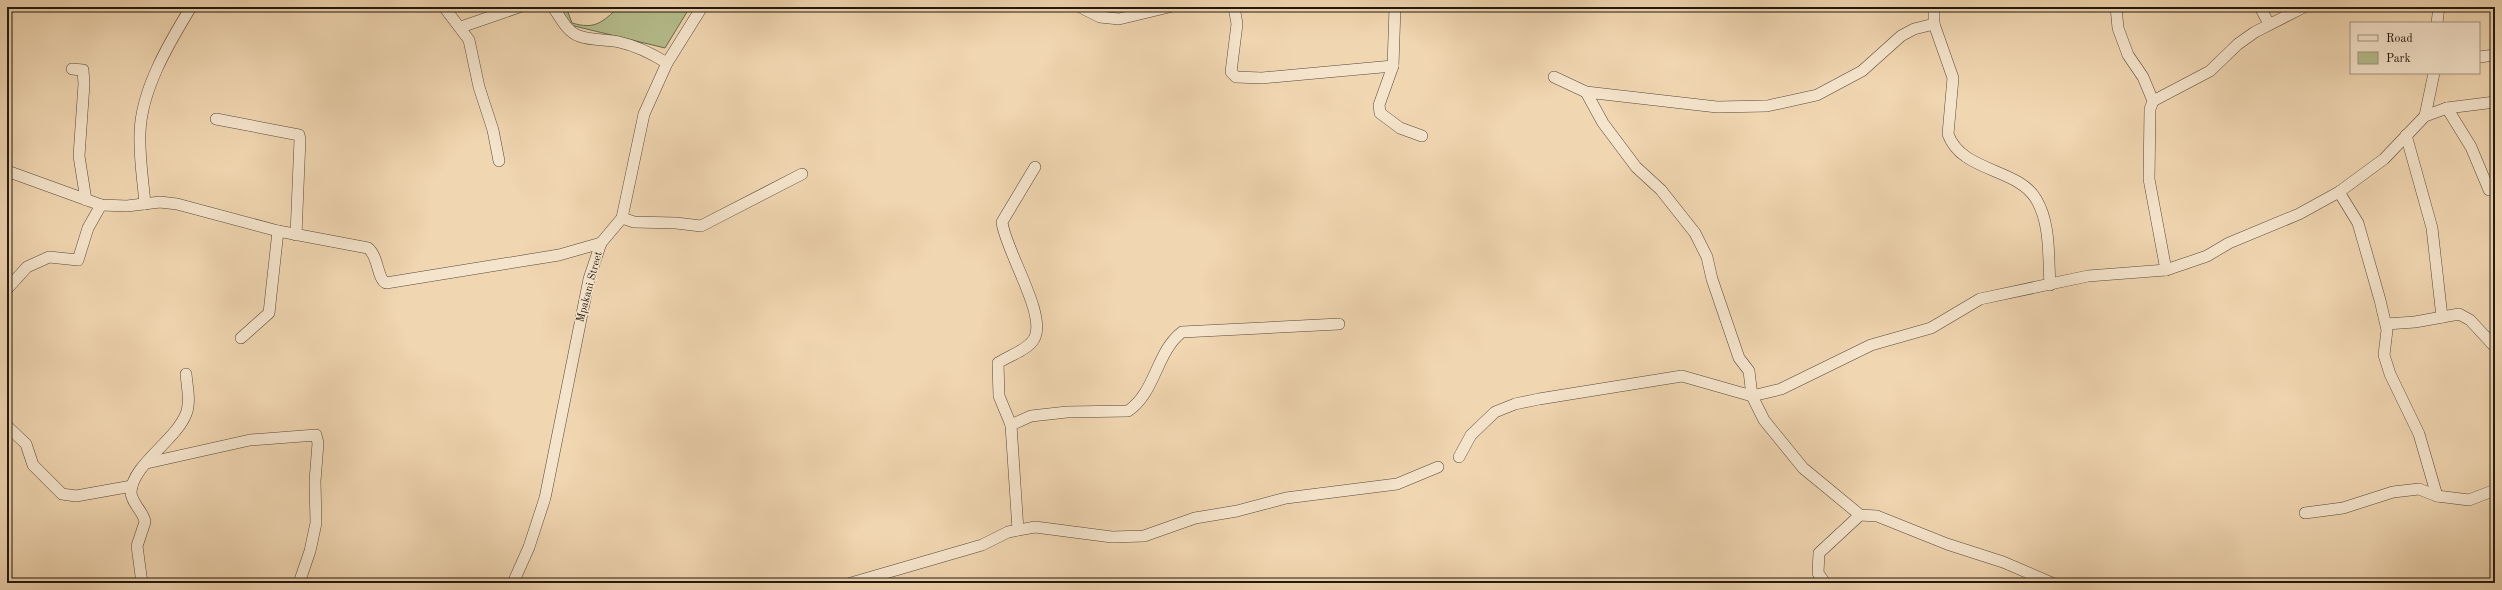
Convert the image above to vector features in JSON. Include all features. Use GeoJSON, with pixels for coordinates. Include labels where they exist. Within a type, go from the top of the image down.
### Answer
{"type":"FeatureCollection","features":[{"type":"Feature","properties":{"kind":"street"},"geometry":{"type":"LineString","coordinates":[[444,7],[461,27],[473,52],[479,87],[493,130],[499,161]]}},
{"type":"Feature","properties":{"kind":"street"},"geometry":{"type":"LineString","coordinates":[[461,27],[519,7]]}},
{"type":"Feature","properties":{"kind":"street"},"geometry":{"type":"LineString","coordinates":[[547,7],[562,29],[581,41]]}},
{"type":"Feature","properties":{"kind":"street"},"geometry":{"type":"LineString","coordinates":[[553,7],[565,25],[579,36],[594,40],[618,41],[643,48],[667,63]]}},
{"type":"Feature","properties":{"kind":"street","name":"Mpakani Street"},"geometry":{"type":"LineString","coordinates":[[513,583],[529,547],[545,498],[586,294],[602,243],[622,218],[644,114],[667,63],[702,7]]}},
{"type":"Feature","properties":{"kind":"street"},"geometry":{"type":"LineString","coordinates":[[1080,7],[1100,17],[1119,19],[1169,7]]}},
{"type":"Feature","properties":{"kind":"street"},"geometry":{"type":"LineString","coordinates":[[1234,7],[1237,24],[1232,72],[1236,77],[1262,78],[1394,66]]}},
{"type":"Feature","properties":{"kind":"street"},"geometry":{"type":"LineString","coordinates":[[1395,7],[1394,66],[1379,105],[1380,113],[1400,128],[1422,136]]}},
{"type":"Feature","properties":{"kind":"street"},"geometry":{"type":"LineString","coordinates":[[1934,7],[1934,24],[1949,61],[1953,78],[1948,134],[1951,142],[1960,153],[2018,182],[2036,199],[2047,228],[2050,285]]}},
{"type":"Feature","properties":{"kind":"street"},"geometry":{"type":"LineString","coordinates":[[2116,7],[2118,28],[2128,55],[2143,77],[2153,101]]}},
{"type":"Feature","properties":{"kind":"street"},"geometry":{"type":"LineString","coordinates":[[2260,7],[2269,24]]}},
{"type":"Feature","properties":{"kind":"street"},"geometry":{"type":"LineString","coordinates":[[2166,270],[2149,179],[2150,109],[2153,101],[2210,71],[2238,44],[2269,24],[2304,7]]}},
{"type":"Feature","properties":{"kind":"street"},"geometry":{"type":"LineString","coordinates":[[2438,22],[2439,7]]}},
{"type":"Feature","properties":{"kind":"street"},"geometry":{"type":"LineString","coordinates":[[145,204],[140,133],[143,108],[158,70],[189,8]]}},
{"type":"Feature","properties":{"kind":"street"},"geometry":{"type":"LineString","coordinates":[[1554,77],[1586,92],[1717,107],[1767,106],[1817,95],[1862,71],[1901,36],[1914,29],[1934,24]]}},
{"type":"Feature","properties":{"kind":"street"},"geometry":{"type":"LineString","coordinates":[[2480,57],[2495,55]]}},
{"type":"Feature","properties":{"kind":"street"},"geometry":{"type":"LineString","coordinates":[[72,69],[83,70],[84,84],[80,156],[86,200]]}},
{"type":"Feature","properties":{"kind":"street"},"geometry":{"type":"LineString","coordinates":[[2425,116],[2434,74]]}},
{"type":"Feature","properties":{"kind":"street"},"geometry":{"type":"LineString","coordinates":[[1586,92],[1603,123],[1636,167],[1661,190],[1695,233],[1707,256],[1712,279],[1739,358],[1750,371],[1752,396],[1764,420],[1803,468],[1860,515],[1877,516],[1947,544],[2003,562],[2052,583]]}},
{"type":"Feature","properties":{"kind":"street"},"geometry":{"type":"LineString","coordinates":[[1459,458],[1471,435],[1495,412],[1515,404],[1682,376],[1752,396],[1781,389],[1871,345],[1931,328],[1980,299],[2088,276],[2166,270],[2207,256],[2229,243],[2299,214],[2339,192],[2384,159],[2425,116],[2447,108],[2495,102]]}},
{"type":"Feature","properties":{"kind":"street"},"geometry":{"type":"LineString","coordinates":[[2447,108],[2471,147],[2488,190]]}},
{"type":"Feature","properties":{"kind":"street"},"geometry":{"type":"LineString","coordinates":[[216,119],[299,135],[296,234]]}},
{"type":"Feature","properties":{"kind":"street"},"geometry":{"type":"LineString","coordinates":[[2406,135],[2432,228],[2442,317]]}},
{"type":"Feature","properties":{"kind":"street"},"geometry":{"type":"LineString","coordinates":[[1018,530],[1011,425],[999,396],[998,363],[1029,345],[1034,340],[1037,332],[1031,300],[1008,246],[1002,222],[1035,167]]}},
{"type":"Feature","properties":{"kind":"street"},"geometry":{"type":"LineString","coordinates":[[7,171],[101,205],[145,204],[160,202],[193,206],[278,230],[368,248],[374,252],[381,278],[386,283],[552,257],[602,243]]}},
{"type":"Feature","properties":{"kind":"street"},"geometry":{"type":"LineString","coordinates":[[622,218],[634,222],[676,222],[701,226],[802,174]]}},
{"type":"Feature","properties":{"kind":"street"},"geometry":{"type":"LineString","coordinates":[[2339,192],[2358,223],[2386,324],[2384,355],[2390,374],[2419,434],[2437,496]]}},
{"type":"Feature","properties":{"kind":"street"},"geometry":{"type":"LineString","coordinates":[[7,289],[27,267],[45,259],[50,257],[78,260],[88,228],[101,205]]}},
{"type":"Feature","properties":{"kind":"street"},"geometry":{"type":"LineString","coordinates":[[241,338],[269,313],[278,230]]}},
{"type":"Feature","properties":{"kind":"street"},"geometry":{"type":"LineString","coordinates":[[2386,324],[2415,322],[2458,314],[2466,317],[2495,346]]}},
{"type":"Feature","properties":{"kind":"street"},"geometry":{"type":"LineString","coordinates":[[1011,425],[1031,416],[1067,412],[1128,411],[1148,390],[1171,340],[1182,332],[1338,324]]}},
{"type":"Feature","properties":{"kind":"street"},"geometry":{"type":"LineString","coordinates":[[142,583],[136,546],[146,522],[131,494],[132,486],[147,464],[186,414],[188,405],[186,374]]}},
{"type":"Feature","properties":{"kind":"street"},"geometry":{"type":"LineString","coordinates":[[7,426],[26,444],[33,465],[62,494],[76,496],[132,486]]}},
{"type":"Feature","properties":{"kind":"street"},"geometry":{"type":"LineString","coordinates":[[147,464],[250,440],[316,435],[318,443],[315,481],[316,523],[310,551],[299,583]]}},
{"type":"Feature","properties":{"kind":"street"},"geometry":{"type":"LineString","coordinates":[[851,583],[982,545],[1008,532],[1018,530],[1035,527],[1112,537],[1144,536],[1195,518],[1237,511],[1286,498],[1397,484],[1438,467]]}},
{"type":"Feature","properties":{"kind":"street"},"geometry":{"type":"LineString","coordinates":[[2305,513],[2343,508],[2393,492],[2419,489],[2437,496],[2469,500],[2495,490]]}},
{"type":"Feature","properties":{"kind":"street"},"geometry":{"type":"LineString","coordinates":[[1825,583],[1818,573],[1819,553],[1860,515]]}},
{"type":"Feature","properties":{"kind":"green space"},"geometry":{"type":"Polygon","coordinates":[[[558,7],[566,7],[572,23],[587,26],[598,23],[608,17],[619,7],[690,7],[665,48],[570,25],[558,7]]]}}]}
